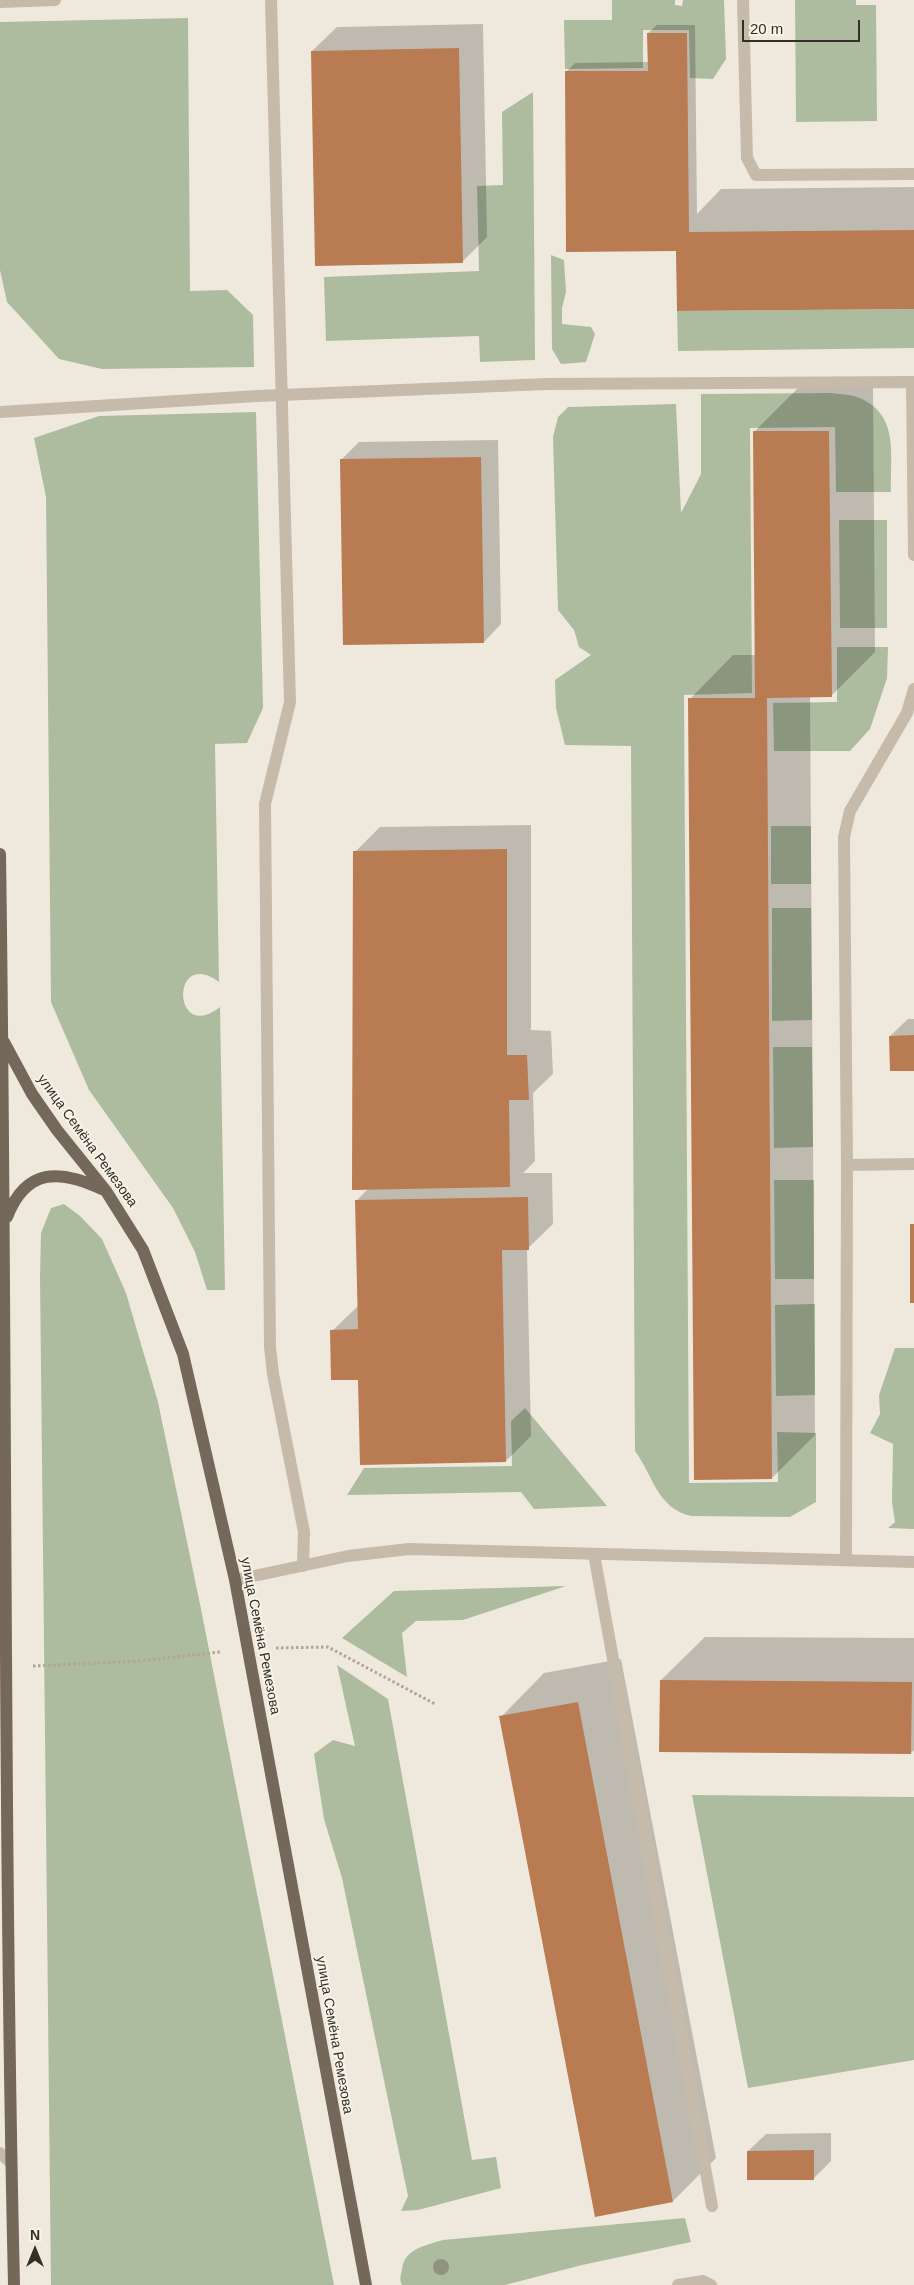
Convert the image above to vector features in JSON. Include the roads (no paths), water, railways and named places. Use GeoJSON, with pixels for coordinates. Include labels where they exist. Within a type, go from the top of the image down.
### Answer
{"type":"FeatureCollection","features":[{"type":"Feature","properties":{"kind":"main road","name":"улица Семёна Ремезова"},"geometry":{"type":"LineString","coordinates":[[0,854],[3,1040],[2,1703],[14,2285]]}},
{"type":"Feature","properties":{"kind":"main road","name":"улица Семёна Ремезова"},"geometry":{"type":"LineString","coordinates":[[3,1040],[32,1094],[57,1130],[106,1191],[143,1250],[183,1354],[235,1580],[366,2285]]}},
{"type":"Feature","properties":{"kind":"main road"},"geometry":{"type":"LineString","coordinates":[[2,1223],[19,1192],[29,1183],[44,1176],[64,1175],[83,1180],[106,1191]]}},
{"type":"Feature","properties":{"kind":"street"},"geometry":{"type":"LineString","coordinates":[[0,2],[54,0]]}},
{"type":"Feature","properties":{"kind":"street"},"geometry":{"type":"LineString","coordinates":[[271,0],[290,702],[265,804],[270,1312],[273,1374],[304,1532],[303,1566]]}},
{"type":"Feature","properties":{"kind":"street"},"geometry":{"type":"LineString","coordinates":[[743,0],[746,158],[756,175],[914,174]]}},
{"type":"Feature","properties":{"kind":"street"},"geometry":{"type":"LineString","coordinates":[[0,412],[282,395],[546,384],[913,382],[914,555]]}},
{"type":"Feature","properties":{"kind":"street"},"geometry":{"type":"LineString","coordinates":[[846,1560],[847,1165],[844,837],[850,811],[907,713],[914,689]]}},
{"type":"Feature","properties":{"kind":"street"},"geometry":{"type":"LineString","coordinates":[[847,1165],[914,1164]]}},
{"type":"Feature","properties":{"kind":"street"},"geometry":{"type":"LineString","coordinates":[[235,1580],[348,1556],[408,1549],[914,1562]]}},
{"type":"Feature","properties":{"kind":"street"},"geometry":{"type":"LineString","coordinates":[[594,1554],[712,2206]]}},
{"type":"Feature","properties":{"kind":"street"},"geometry":{"type":"LineString","coordinates":[[0,2153],[11,2163]]}},
{"type":"Feature","properties":{"kind":"street"},"geometry":{"type":"LineString","coordinates":[[678,2285],[704,2281],[711,2285]]}}]}
